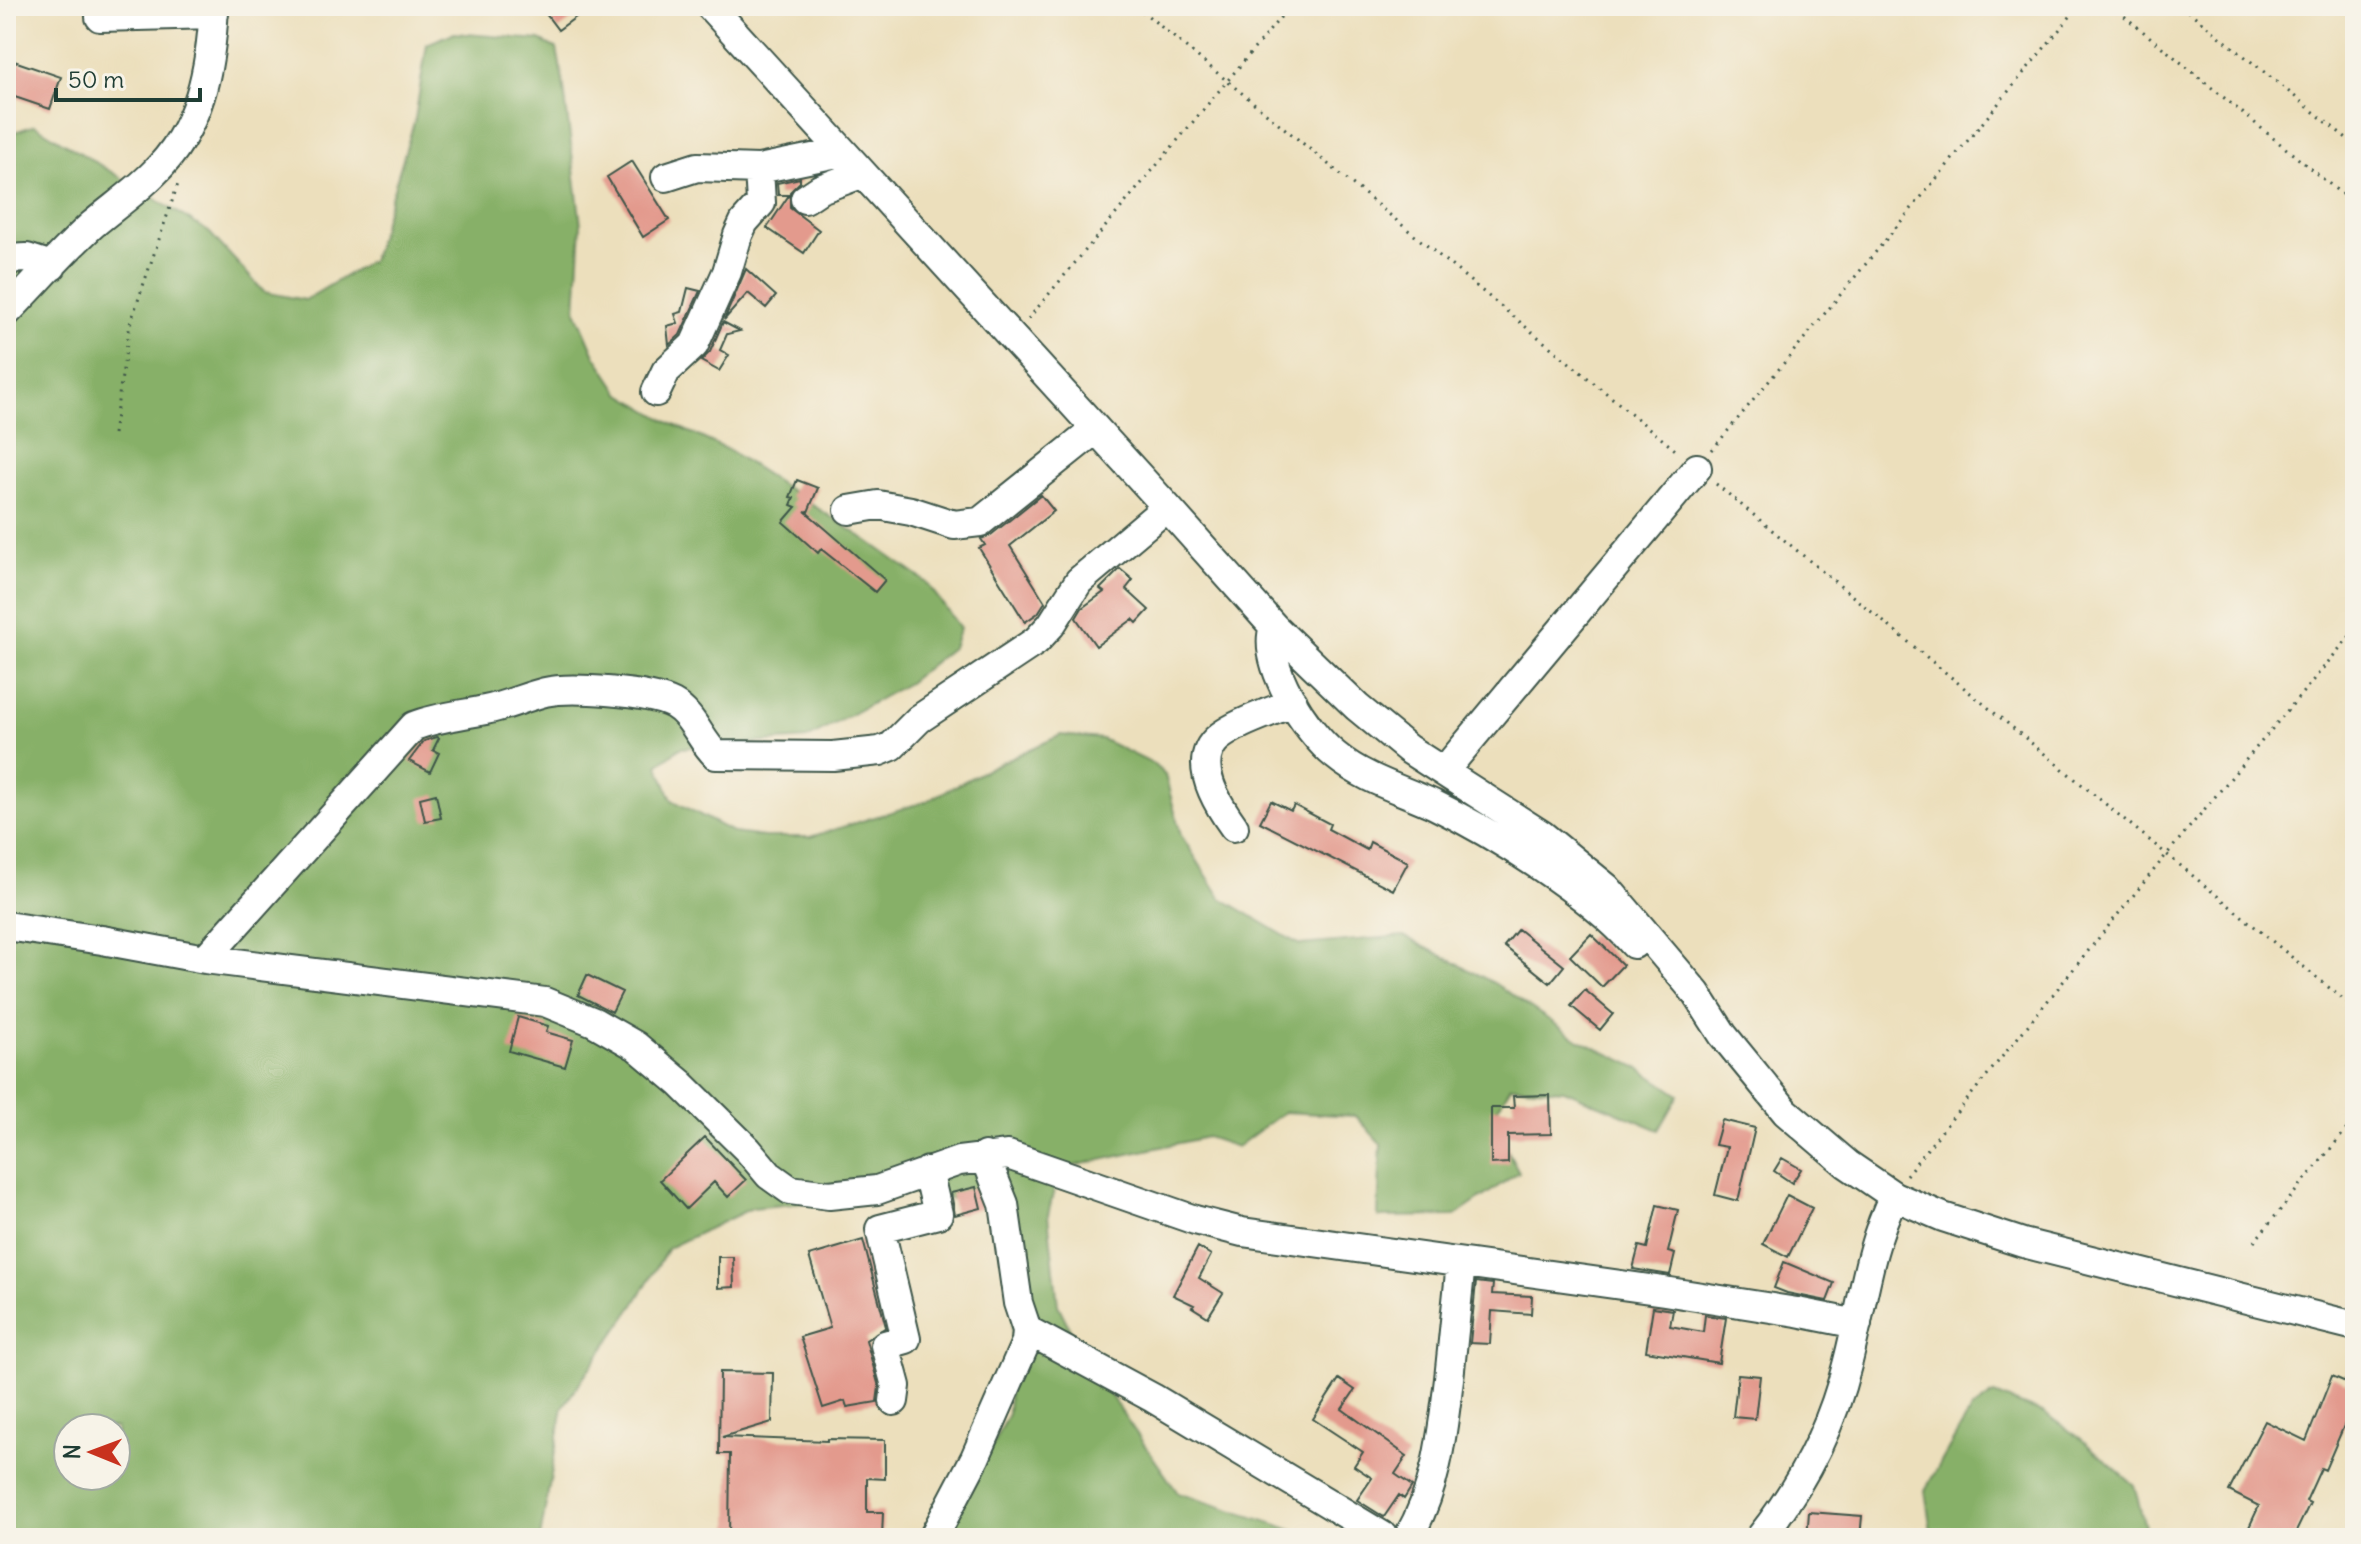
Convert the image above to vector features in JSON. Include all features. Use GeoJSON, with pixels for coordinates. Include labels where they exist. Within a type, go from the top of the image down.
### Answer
{"type":"FeatureCollection","features":[{"type":"Feature","properties":{"kind":"street"},"geometry":{"type":"LineString","coordinates":[[710,6],[1274,627],[1357,707],[1408,749],[1542,835],[1607,888],[1696,993],[1723,1035],[1786,1112],[1847,1164],[1894,1196],[1943,1217],[2023,1243],[2355,1326]]}},
{"type":"Feature","properties":{"kind":"street"},"geometry":{"type":"LineString","coordinates":[[6,313],[91,226],[155,173],[195,115],[204,87],[211,54],[214,10],[100,17]]}},
{"type":"Feature","properties":{"kind":"street"},"geometry":{"type":"LineString","coordinates":[[666,177],[697,167],[759,169],[842,152]]}},
{"type":"Feature","properties":{"kind":"street"},"geometry":{"type":"LineString","coordinates":[[656,392],[666,371],[694,345],[727,272],[744,222],[761,203],[759,169]]}},
{"type":"Feature","properties":{"kind":"street"},"geometry":{"type":"LineString","coordinates":[[805,199],[820,189],[861,174]]}},
{"type":"Feature","properties":{"kind":"street"},"geometry":{"type":"LineString","coordinates":[[6,259],[27,258],[52,266]]}},
{"type":"Feature","properties":{"kind":"street"},"geometry":{"type":"LineString","coordinates":[[849,510],[878,505],[911,511],[954,525],[980,522],[1096,429]]}},
{"type":"Feature","properties":{"kind":"street"},"geometry":{"type":"LineString","coordinates":[[1444,771],[1697,468]]}},
{"type":"Feature","properties":{"kind":"street"},"geometry":{"type":"LineString","coordinates":[[205,959],[414,726],[436,717],[486,710],[547,692],[605,692],[671,703],[680,709],[704,744],[716,755],[833,756],[880,751],[892,746],[919,719],[1036,641],[1051,625],[1079,581],[1167,507]]}},
{"type":"Feature","properties":{"kind":"street"},"geometry":{"type":"LineString","coordinates":[[1274,627],[1271,643],[1273,660],[1293,702],[1315,734],[1342,760],[1372,778],[1468,823],[1537,866],[1618,926],[1713,1045],[1734,1079],[1762,1113],[1856,1194]]}},
{"type":"Feature","properties":{"kind":"street"},"geometry":{"type":"LineString","coordinates":[[1234,827],[1217,803],[1210,784],[1208,766],[1212,746],[1226,733],[1293,702]]}},
{"type":"Feature","properties":{"kind":"street"},"geometry":{"type":"LineString","coordinates":[[6,926],[205,959],[516,997],[566,1009],[636,1046],[692,1094],[769,1175],[790,1190],[829,1195],[877,1190],[928,1171],[985,1156],[1008,1155],[1195,1220],[1242,1232],[1664,1291],[1857,1324]]}},
{"type":"Feature","properties":{"kind":"street"},"geometry":{"type":"LineString","coordinates":[[933,1538],[975,1458],[1026,1342],[1027,1330],[1018,1303],[1004,1204],[985,1156]]}},
{"type":"Feature","properties":{"kind":"street"},"geometry":{"type":"LineString","coordinates":[[894,1401],[896,1386],[885,1345],[906,1339],[880,1229],[938,1214],[928,1171]]}},
{"type":"Feature","properties":{"kind":"street"},"geometry":{"type":"LineString","coordinates":[[1760,1538],[1787,1504],[1832,1417],[1882,1220],[1894,1196]]}},
{"type":"Feature","properties":{"kind":"street"},"geometry":{"type":"LineString","coordinates":[[1408,1538],[1423,1512],[1435,1479],[1461,1263]]}},
{"type":"Feature","properties":{"kind":"street"},"geometry":{"type":"LineString","coordinates":[[1027,1330],[1153,1398],[1386,1538]]}},
{"type":"Feature","properties":{"kind":"path"},"geometry":{"type":"LineString","coordinates":[[1136,6],[2355,1009]]}},
{"type":"Feature","properties":{"kind":"path"},"geometry":{"type":"LineString","coordinates":[[1012,337],[1290,6]]}},
{"type":"Feature","properties":{"kind":"path"},"geometry":{"type":"LineString","coordinates":[[1697,468],[2079,6]]}},
{"type":"Feature","properties":{"kind":"path"},"geometry":{"type":"LineString","coordinates":[[2112,6],[2355,205]]}},
{"type":"Feature","properties":{"kind":"path"},"geometry":{"type":"LineString","coordinates":[[2182,6],[2355,145]]}},
{"type":"Feature","properties":{"kind":"path"},"geometry":{"type":"LineString","coordinates":[[113,434],[130,324],[179,180]]}},
{"type":"Feature","properties":{"kind":"path"},"geometry":{"type":"LineString","coordinates":[[1894,1196],[1945,1124],[2355,630]]}},
{"type":"Feature","properties":{"kind":"path"},"geometry":{"type":"LineString","coordinates":[[2254,1242],[2355,1119]]}},
{"type":"Feature","properties":{"kind":"green space"},"geometry":{"type":"Polygon","coordinates":[[[453,33],[540,40],[557,49],[581,225],[576,311],[595,355],[620,393],[672,424],[728,450],[868,541],[927,583],[960,628],[953,647],[908,683],[807,739],[680,748],[658,765],[672,800],[734,833],[764,837],[810,837],[927,801],[1061,735],[1102,739],[1153,764],[1165,775],[1181,835],[1221,898],[1300,945],[1404,936],[1494,983],[1579,1040],[1639,1068],[1679,1095],[1659,1130],[1564,1090],[1511,1086],[1491,1119],[1519,1172],[1455,1216],[1378,1217],[1381,1144],[1356,1116],[1284,1112],[1237,1147],[1207,1137],[1059,1169],[1048,1215],[1058,1305],[1077,1343],[1114,1401],[1178,1493],[1318,1538],[945,1538],[1008,1414],[1015,1274],[1003,1209],[972,1201],[904,1193],[752,1208],[668,1248],[634,1305],[563,1407],[540,1538],[6,1538],[6,135],[35,125],[209,232],[264,292],[305,300],[372,260],[415,119],[427,44],[453,33]]]}},
{"type":"Feature","properties":{"kind":"green space"},"geometry":{"type":"Polygon","coordinates":[[[1994,1394],[2045,1414],[2080,1438],[2134,1485],[2148,1538],[1932,1538],[1925,1490],[1971,1410],[1994,1394]]]}},
{"type":"Feature","properties":{"kind":"building"},"geometry":{"type":"Polygon","coordinates":[[[540,6],[591,6],[558,30],[540,6]]]}},
{"type":"Feature","properties":{"kind":"building"},"geometry":{"type":"Polygon","coordinates":[[[11,60],[61,77],[50,109],[6,94],[6,77],[11,60]]]}},
{"type":"Feature","properties":{"kind":"building"},"geometry":{"type":"Polygon","coordinates":[[[632,161],[669,220],[643,237],[607,177],[632,161]]]}},
{"type":"Feature","properties":{"kind":"building"},"geometry":{"type":"Polygon","coordinates":[[[800,178],[790,192],[790,208],[819,230],[804,253],[767,228],[789,195],[778,195],[777,183],[800,178]]]}},
{"type":"Feature","properties":{"kind":"building"},"geometry":{"type":"Polygon","coordinates":[[[746,269],[776,296],[766,308],[748,293],[724,320],[746,269]]]}},
{"type":"Feature","properties":{"kind":"building"},"geometry":{"type":"Polygon","coordinates":[[[688,288],[700,291],[680,335],[669,345],[667,326],[678,323],[675,314],[682,312],[688,288]]]}},
{"type":"Feature","properties":{"kind":"building"},"geometry":{"type":"Polygon","coordinates":[[[723,322],[740,331],[727,334],[720,350],[729,355],[719,371],[701,361],[710,352],[723,322]]]}},
{"type":"Feature","properties":{"kind":"building"},"geometry":{"type":"Polygon","coordinates":[[[797,480],[818,488],[808,512],[805,511],[885,580],[875,592],[821,549],[818,553],[783,522],[796,507],[791,505],[794,498],[790,497],[797,480]]]}},
{"type":"Feature","properties":{"kind":"building"},"geometry":{"type":"Polygon","coordinates":[[[1041,495],[1054,511],[1010,546],[1045,602],[1038,613],[1025,622],[979,548],[985,545],[981,539],[991,535],[1041,495]]]}},
{"type":"Feature","properties":{"kind":"building"},"geometry":{"type":"Polygon","coordinates":[[[1120,569],[1133,580],[1126,589],[1149,610],[1137,623],[1133,619],[1096,646],[1076,618],[1082,608],[1104,592],[1100,589],[1120,569]]]}},
{"type":"Feature","properties":{"kind":"building"},"geometry":{"type":"Polygon","coordinates":[[[437,737],[433,750],[439,753],[430,772],[409,761],[424,741],[437,737]]]}},
{"type":"Feature","properties":{"kind":"building"},"geometry":{"type":"Polygon","coordinates":[[[436,794],[441,818],[425,821],[420,798],[436,794]]]}},
{"type":"Feature","properties":{"kind":"building"},"geometry":{"type":"Polygon","coordinates":[[[1271,801],[1291,811],[1294,805],[1330,824],[1328,829],[1367,850],[1370,842],[1408,862],[1393,890],[1260,822],[1271,801]]]}},
{"type":"Feature","properties":{"kind":"building"},"geometry":{"type":"Polygon","coordinates":[[[1518,929],[1564,966],[1550,983],[1504,946],[1518,929]]]}},
{"type":"Feature","properties":{"kind":"building"},"geometry":{"type":"Polygon","coordinates":[[[1591,934],[1623,965],[1602,987],[1570,956],[1591,934]]]}},
{"type":"Feature","properties":{"kind":"building"},"geometry":{"type":"Polygon","coordinates":[[[587,975],[622,992],[612,1012],[578,995],[587,975]]]}},
{"type":"Feature","properties":{"kind":"building"},"geometry":{"type":"Polygon","coordinates":[[[1585,990],[1613,1014],[1600,1030],[1571,1006],[1585,990]]]}},
{"type":"Feature","properties":{"kind":"building"},"geometry":{"type":"Polygon","coordinates":[[[518,1017],[548,1026],[546,1032],[573,1040],[565,1067],[509,1051],[518,1017]]]}},
{"type":"Feature","properties":{"kind":"building"},"geometry":{"type":"Polygon","coordinates":[[[1550,1095],[1551,1134],[1508,1135],[1508,1163],[1491,1164],[1491,1108],[1514,1108],[1513,1096],[1550,1095]]]}},
{"type":"Feature","properties":{"kind":"building"},"geometry":{"type":"Polygon","coordinates":[[[1722,1120],[1755,1128],[1738,1201],[1715,1195],[1727,1147],[1715,1145],[1722,1120]]]}},
{"type":"Feature","properties":{"kind":"building"},"geometry":{"type":"Polygon","coordinates":[[[705,1137],[746,1180],[728,1197],[714,1182],[686,1209],[660,1180],[705,1137]]]}},
{"type":"Feature","properties":{"kind":"building"},"geometry":{"type":"Polygon","coordinates":[[[1782,1158],[1801,1169],[1792,1183],[1774,1171],[1782,1158]]]}},
{"type":"Feature","properties":{"kind":"building"},"geometry":{"type":"Polygon","coordinates":[[[976,1187],[981,1208],[955,1215],[951,1193],[976,1187]]]}},
{"type":"Feature","properties":{"kind":"building"},"geometry":{"type":"Polygon","coordinates":[[[1787,1195],[1812,1208],[1788,1257],[1763,1244],[1787,1195]]]}},
{"type":"Feature","properties":{"kind":"building"},"geometry":{"type":"Polygon","coordinates":[[[1657,1205],[1678,1210],[1668,1252],[1675,1254],[1670,1275],[1633,1269],[1639,1246],[1647,1248],[1657,1205]]]}},
{"type":"Feature","properties":{"kind":"building"},"geometry":{"type":"Polygon","coordinates":[[[863,1240],[886,1327],[866,1340],[879,1387],[877,1402],[847,1407],[845,1401],[823,1408],[800,1337],[830,1328],[809,1256],[863,1240]]]}},
{"type":"Feature","properties":{"kind":"building"},"geometry":{"type":"Polygon","coordinates":[[[1198,1247],[1211,1255],[1199,1278],[1223,1293],[1208,1317],[1192,1307],[1194,1305],[1173,1295],[1198,1247]]]}},
{"type":"Feature","properties":{"kind":"building"},"geometry":{"type":"Polygon","coordinates":[[[718,1257],[733,1257],[734,1287],[718,1288],[718,1257]]]}},
{"type":"Feature","properties":{"kind":"building"},"geometry":{"type":"Polygon","coordinates":[[[1784,1262],[1834,1283],[1827,1301],[1774,1288],[1784,1262]]]}},
{"type":"Feature","properties":{"kind":"building"},"geometry":{"type":"Polygon","coordinates":[[[1476,1282],[1493,1284],[1492,1294],[1532,1296],[1531,1314],[1492,1311],[1490,1344],[1470,1343],[1476,1282]]]}},
{"type":"Feature","properties":{"kind":"building"},"geometry":{"type":"Polygon","coordinates":[[[1653,1307],[1673,1310],[1670,1326],[1703,1332],[1705,1315],[1726,1318],[1719,1363],[1646,1351],[1653,1307]]]}},
{"type":"Feature","properties":{"kind":"building"},"geometry":{"type":"Polygon","coordinates":[[[720,1372],[773,1373],[772,1422],[722,1437],[885,1440],[885,1479],[867,1478],[867,1512],[883,1512],[882,1538],[729,1538],[730,1454],[719,1454],[720,1372]]]}},
{"type":"Feature","properties":{"kind":"building"},"geometry":{"type":"Polygon","coordinates":[[[1738,1374],[1760,1376],[1755,1419],[1733,1417],[1738,1374]]]}},
{"type":"Feature","properties":{"kind":"building"},"geometry":{"type":"Polygon","coordinates":[[[2332,1376],[2355,1386],[2355,1400],[2325,1470],[2321,1468],[2306,1501],[2310,1503],[2293,1538],[2244,1538],[2259,1506],[2229,1491],[2265,1421],[2306,1441],[2332,1376]]]}},
{"type":"Feature","properties":{"kind":"building"},"geometry":{"type":"Polygon","coordinates":[[[1339,1379],[1355,1390],[1342,1409],[1407,1456],[1395,1474],[1412,1486],[1404,1499],[1399,1495],[1384,1517],[1357,1500],[1372,1478],[1354,1466],[1363,1452],[1313,1419],[1339,1379]]]}},
{"type":"Feature","properties":{"kind":"building"},"geometry":{"type":"Polygon","coordinates":[[[1809,1512],[1862,1516],[1860,1538],[1807,1538],[1809,1512]]]}}]}
